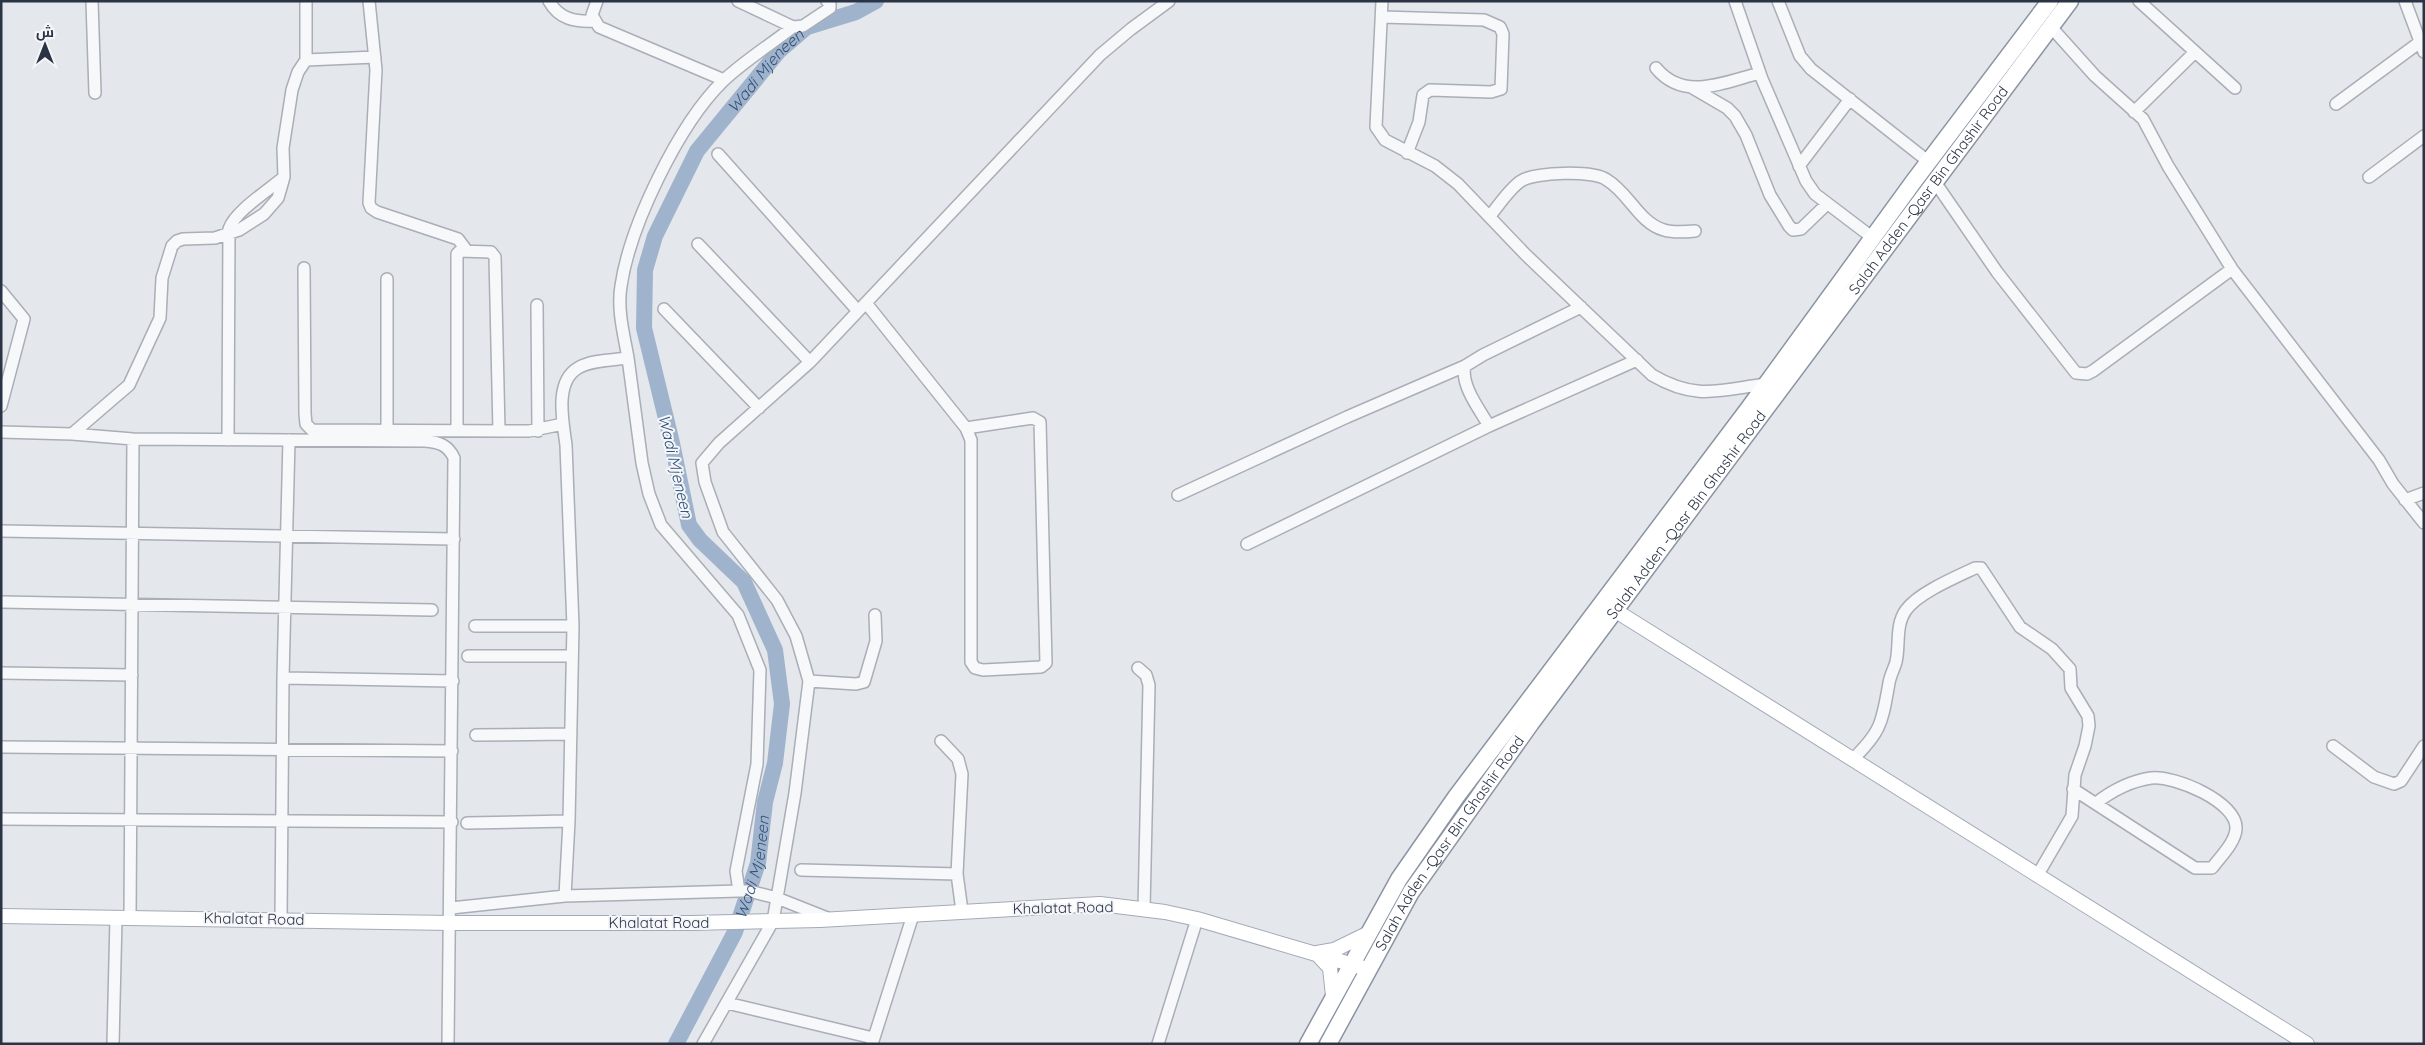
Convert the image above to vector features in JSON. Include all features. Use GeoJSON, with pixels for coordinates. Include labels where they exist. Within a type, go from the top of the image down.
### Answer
{"type":"FeatureCollection","features":[{"type":"Feature","properties":{"kind":"highway"},"geometry":{"type":"LineString","coordinates":[[1308,1044],[1350,964],[1398,880],[1456,797],[2050,1]]}},
{"type":"Feature","properties":{"kind":"highway","name":"Salah Adden -Qasr Bin Ghashir Road"},"geometry":{"type":"LineString","coordinates":[[1328,1044],[1367,969],[1411,892],[1531,723],[2070,1]]}},
{"type":"Feature","properties":{"kind":"highway"},"geometry":{"type":"LineString","coordinates":[[1398,880],[1411,892]]}},
{"type":"Feature","properties":{"kind":"main road"},"geometry":{"type":"LineString","coordinates":[[1616,611],[2307,1044]]}},
{"type":"Feature","properties":{"kind":"main road","name":"Khalatat Road"},"geometry":{"type":"LineString","coordinates":[[1,916],[451,923],[704,923],[832,920],[1065,904],[1100,904],[1144,909],[1197,919],[1367,969]]}},
{"type":"Feature","properties":{"kind":"main road"},"geometry":{"type":"LineString","coordinates":[[1316,954],[1334,950],[1370,932]]}},
{"type":"Feature","properties":{"kind":"main road"},"geometry":{"type":"LineString","coordinates":[[1316,954],[1330,968],[1333,996]]}},
{"type":"Feature","properties":{"kind":"street"},"geometry":{"type":"LineString","coordinates":[[92,1],[95,93]]}},
{"type":"Feature","properties":{"kind":"street"},"geometry":{"type":"LineString","coordinates":[[72,434],[128,385],[160,318],[162,278],[172,246],[183,239],[215,238],[228,234],[264,214],[278,198],[284,178],[283,148],[292,90],[298,72],[306,60],[306,1]]}},
{"type":"Feature","properties":{"kind":"street"},"geometry":{"type":"LineString","coordinates":[[369,1],[376,92],[369,198],[371,208],[377,212],[458,239],[467,252]]}},
{"type":"Feature","properties":{"kind":"street"},"geometry":{"type":"LineString","coordinates":[[549,1],[558,13],[573,21],[594,21]]}},
{"type":"Feature","properties":{"kind":"street"},"geometry":{"type":"LineString","coordinates":[[597,1],[592,14],[594,21],[599,27],[724,80]]}},
{"type":"Feature","properties":{"kind":"street"},"geometry":{"type":"LineString","coordinates":[[738,1],[793,28]]}},
{"type":"Feature","properties":{"kind":"street"},"geometry":{"type":"LineString","coordinates":[[739,891],[736,871],[757,764],[760,670],[738,615],[661,525],[649,494],[642,463],[620,308],[621,288],[632,244],[654,189],[691,121],[724,80],[793,28],[803,26],[830,8],[828,1]]}},
{"type":"Feature","properties":{"kind":"street"},"geometry":{"type":"LineString","coordinates":[[703,1044],[773,921],[795,793],[809,681],[796,636],[778,600],[723,532],[702,470],[706,457],[810,362],[1100,55],[1168,1]]}},
{"type":"Feature","properties":{"kind":"street"},"geometry":{"type":"LineString","coordinates":[[1382,1],[1376,126],[1385,140],[1435,166],[1458,184],[1526,255],[1658,378],[1688,391],[1703,393],[1766,384]]}},
{"type":"Feature","properties":{"kind":"street"},"geometry":{"type":"LineString","coordinates":[[1735,1],[1760,73],[1799,166],[1814,194],[1873,238]]}},
{"type":"Feature","properties":{"kind":"street"},"geometry":{"type":"LineString","coordinates":[[1778,1],[1800,56],[1811,69],[1929,162]]}},
{"type":"Feature","properties":{"kind":"street"},"geometry":{"type":"LineString","coordinates":[[2138,1],[2235,88]]}},
{"type":"Feature","properties":{"kind":"street"},"geometry":{"type":"LineString","coordinates":[[2336,104],[2422,47],[2405,1]]}},
{"type":"Feature","properties":{"kind":"street"},"geometry":{"type":"LineString","coordinates":[[1382,17],[1484,20],[1500,27],[1503,34],[1501,89],[1491,92],[1430,90],[1423,95],[1419,122],[1408,153]]}},
{"type":"Feature","properties":{"kind":"street"},"geometry":{"type":"LineString","coordinates":[[2051,27],[2095,76],[2143,119],[2168,166],[2232,269],[2379,460],[2405,500],[2424,523]]}},
{"type":"Feature","properties":{"kind":"street"},"geometry":{"type":"LineString","coordinates":[[2134,112],[2195,52]]}},
{"type":"Feature","properties":{"kind":"street"},"geometry":{"type":"LineString","coordinates":[[306,60],[374,56]]}},
{"type":"Feature","properties":{"kind":"street"},"geometry":{"type":"LineString","coordinates":[[1656,68],[1675,85],[1690,87],[1716,86],[1760,73]]}},
{"type":"Feature","properties":{"kind":"street"},"geometry":{"type":"LineString","coordinates":[[1690,87],[1727,108],[1735,116],[1746,135],[1770,195],[1793,230],[1801,229],[1827,204]]}},
{"type":"Feature","properties":{"kind":"street"},"geometry":{"type":"LineString","coordinates":[[1799,166],[1850,99]]}},
{"type":"Feature","properties":{"kind":"street"},"geometry":{"type":"LineString","coordinates":[[2370,178],[2424,136]]}},
{"type":"Feature","properties":{"kind":"street"},"geometry":{"type":"LineString","coordinates":[[718,154],[862,307],[966,428],[972,444],[972,662],[975,668],[983,670],[1042,667],[1046,662],[1040,422],[1033,418],[966,428]]}},
{"type":"Feature","properties":{"kind":"street"},"geometry":{"type":"LineString","coordinates":[[1490,216],[1521,181],[1539,177],[1587,173],[1606,178],[1615,185],[1655,227],[1665,231],[1695,231]]}},
{"type":"Feature","properties":{"kind":"street"},"geometry":{"type":"LineString","coordinates":[[1935,182],[1997,272],[2076,373],[2087,374],[2093,371],[2232,269]]}},
{"type":"Feature","properties":{"kind":"street"},"geometry":{"type":"LineString","coordinates":[[228,234],[228,440]]}},
{"type":"Feature","properties":{"kind":"street"},"geometry":{"type":"LineString","coordinates":[[698,244],[810,362]]}},
{"type":"Feature","properties":{"kind":"street"},"geometry":{"type":"LineString","coordinates":[[457,430],[458,254],[460,251],[491,252],[495,257],[499,431]]}},
{"type":"Feature","properties":{"kind":"street"},"geometry":{"type":"LineString","coordinates":[[304,268],[306,424],[312,430],[538,431],[563,424]]}},
{"type":"Feature","properties":{"kind":"street"},"geometry":{"type":"LineString","coordinates":[[387,279],[387,429]]}},
{"type":"Feature","properties":{"kind":"street"},"geometry":{"type":"LineString","coordinates":[[1,291],[23,315],[24,324],[1,406]]}},
{"type":"Feature","properties":{"kind":"street"},"geometry":{"type":"LineString","coordinates":[[537,305],[538,431]]}},
{"type":"Feature","properties":{"kind":"street"},"geometry":{"type":"LineString","coordinates":[[1178,495],[1347,417],[1466,366],[1483,355],[1581,307]]}},
{"type":"Feature","properties":{"kind":"street"},"geometry":{"type":"LineString","coordinates":[[664,309],[759,408]]}},
{"type":"Feature","properties":{"kind":"street"},"geometry":{"type":"LineString","coordinates":[[565,896],[569,821],[573,626],[571,538],[566,445],[563,424],[564,389],[571,374],[588,364],[628,358]]}},
{"type":"Feature","properties":{"kind":"street"},"geometry":{"type":"LineString","coordinates":[[1247,544],[1489,426],[1637,360]]}},
{"type":"Feature","properties":{"kind":"street"},"geometry":{"type":"LineString","coordinates":[[1466,366],[1465,377],[1471,396],[1489,426]]}},
{"type":"Feature","properties":{"kind":"street"},"geometry":{"type":"LineString","coordinates":[[1,432],[72,434],[133,439],[425,441],[445,446],[454,458],[451,923],[448,1044]]}},
{"type":"Feature","properties":{"kind":"street"},"geometry":{"type":"LineString","coordinates":[[113,1044],[131,820],[133,439]]}},
{"type":"Feature","properties":{"kind":"street"},"geometry":{"type":"LineString","coordinates":[[281,919],[284,607],[288,535],[289,440]]}},
{"type":"Feature","properties":{"kind":"street"},"geometry":{"type":"LineString","coordinates":[[2405,500],[2424,493]]}},
{"type":"Feature","properties":{"kind":"street"},"geometry":{"type":"LineString","coordinates":[[1,531],[454,539]]}},
{"type":"Feature","properties":{"kind":"street"},"geometry":{"type":"LineString","coordinates":[[1852,760],[1868,744],[1885,714],[1889,685],[1896,661],[1898,637],[1906,610],[1926,594],[1974,568],[1981,568],[2020,627],[2052,649],[2070,669],[2071,688],[2088,716],[2089,726],[2075,775],[2072,816],[2037,876]]}},
{"type":"Feature","properties":{"kind":"street"},"geometry":{"type":"LineString","coordinates":[[1,602],[432,610]]}},
{"type":"Feature","properties":{"kind":"street"},"geometry":{"type":"LineString","coordinates":[[809,681],[856,684],[864,682],[876,641],[875,615]]}},
{"type":"Feature","properties":{"kind":"street"},"geometry":{"type":"LineString","coordinates":[[475,626],[573,626]]}},
{"type":"Feature","properties":{"kind":"street"},"geometry":{"type":"LineString","coordinates":[[468,656],[572,656]]}},
{"type":"Feature","properties":{"kind":"street"},"geometry":{"type":"LineString","coordinates":[[1138,668],[1146,675],[1149,685],[1144,909]]}},
{"type":"Feature","properties":{"kind":"street"},"geometry":{"type":"LineString","coordinates":[[1,673],[132,675]]}},
{"type":"Feature","properties":{"kind":"street"},"geometry":{"type":"LineString","coordinates":[[283,678],[453,681]]}},
{"type":"Feature","properties":{"kind":"street"},"geometry":{"type":"LineString","coordinates":[[476,736],[571,734]]}},
{"type":"Feature","properties":{"kind":"street"},"geometry":{"type":"LineString","coordinates":[[941,741],[958,760],[962,774],[957,874],[962,911]]}},
{"type":"Feature","properties":{"kind":"street"},"geometry":{"type":"LineString","coordinates":[[2333,746],[2374,777],[2394,784],[2401,781],[2424,746]]}},
{"type":"Feature","properties":{"kind":"street"},"geometry":{"type":"LineString","coordinates":[[1,747],[452,751]]}},
{"type":"Feature","properties":{"kind":"street"},"geometry":{"type":"LineString","coordinates":[[2073,789],[2195,868],[2212,868],[2229,845],[2236,830],[2232,814],[2217,802],[2181,782],[2166,778],[2138,781],[2113,790],[2096,803]]}},
{"type":"Feature","properties":{"kind":"street"},"geometry":{"type":"LineString","coordinates":[[1,819],[452,822]]}},
{"type":"Feature","properties":{"kind":"street"},"geometry":{"type":"LineString","coordinates":[[467,823],[569,821]]}},
{"type":"Feature","properties":{"kind":"street"},"geometry":{"type":"LineString","coordinates":[[801,870],[957,874]]}},
{"type":"Feature","properties":{"kind":"street"},"geometry":{"type":"LineString","coordinates":[[451,908],[565,896],[749,891],[777,898],[832,920]]}},
{"type":"Feature","properties":{"kind":"street"},"geometry":{"type":"LineString","coordinates":[[727,1003],[872,1041],[913,915]]}},
{"type":"Feature","properties":{"kind":"street"},"geometry":{"type":"LineString","coordinates":[[1158,1044],[1197,919]]}},
{"type":"Feature","properties":{"kind":"waterway","name":"Wadi Mjeneen"},"geometry":{"type":"LineString","coordinates":[[676,1044],[735,932],[758,863],[765,802],[775,763],[782,704],[775,650],[744,582],[700,540],[689,525],[672,443],[644,328],[645,270],[655,236],[697,151],[779,51],[807,27],[856,12],[876,1]]}}]}
